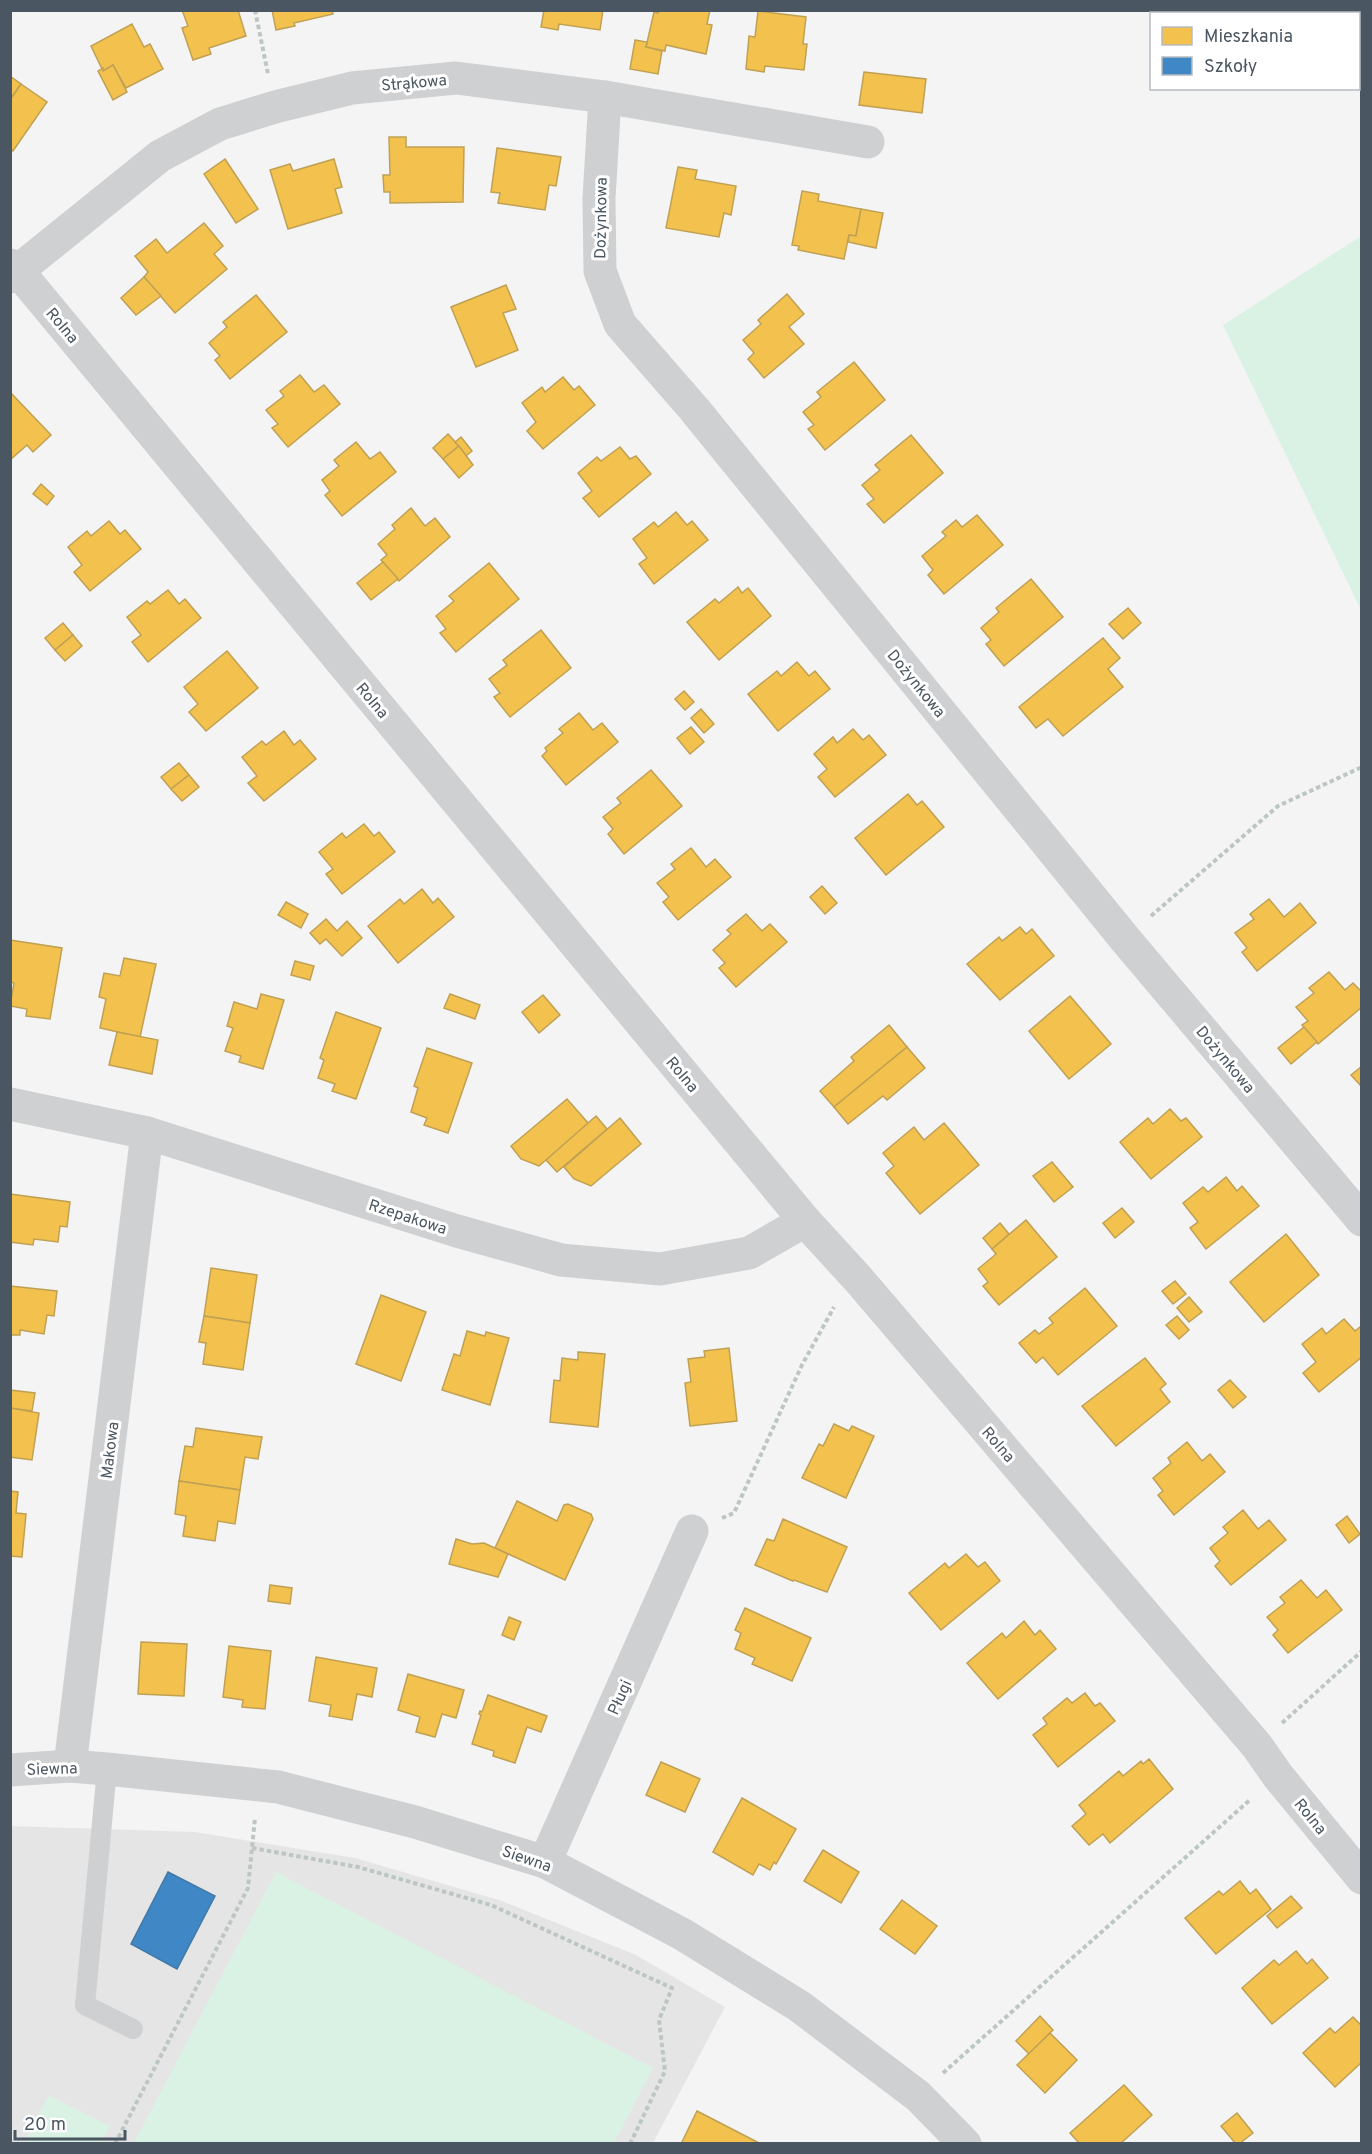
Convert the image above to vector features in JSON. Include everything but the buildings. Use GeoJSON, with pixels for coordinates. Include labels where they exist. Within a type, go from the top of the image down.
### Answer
{"type":"FeatureCollection","features":[{"type":"Feature","properties":{"kind":"street","name":"Strąkowa"},"geometry":{"type":"LineString","coordinates":[[13,271],[160,156],[220,124],[275,107],[352,88],[456,78],[605,97],[868,142]]}},
{"type":"Feature","properties":{"kind":"street","name":"Dożynkowa"},"geometry":{"type":"LineString","coordinates":[[605,97],[599,198],[600,271],[620,324],[702,418],[1125,939],[1362,1220]]}},
{"type":"Feature","properties":{"kind":"street","name":"Rolna"},"geometry":{"type":"LineString","coordinates":[[13,271],[805,1221],[859,1280],[1257,1746],[1278,1776],[1362,1878]]}},
{"type":"Feature","properties":{"kind":"street","name":"Rzepakowa"},"geometry":{"type":"LineString","coordinates":[[10,1104],[147,1133],[457,1231],[561,1260],[660,1269],[749,1253],[805,1221]]}},
{"type":"Feature","properties":{"kind":"street","name":"Makowa"},"geometry":{"type":"LineString","coordinates":[[70,1766],[147,1133]]}},
{"type":"Feature","properties":{"kind":"street","name":"Pługi"},"geometry":{"type":"LineString","coordinates":[[545,1862],[692,1531]]}},
{"type":"Feature","properties":{"kind":"street","name":"Siewna"},"geometry":{"type":"LineString","coordinates":[[10,1770],[70,1766],[278,1787],[415,1822],[545,1862],[682,1934],[799,2006],[918,2096],[965,2144]]}},
{"type":"Feature","properties":{"kind":"lane"},"geometry":{"type":"LineString","coordinates":[[106,1769],[85,2005],[133,2029]]}},
{"type":"Feature","properties":{"kind":"path"},"geometry":{"type":"LineString","coordinates":[[255,10],[275,107]]}},
{"type":"Feature","properties":{"kind":"path"},"geometry":{"type":"LineString","coordinates":[[1125,939],[1278,806],[1362,767]]}},
{"type":"Feature","properties":{"kind":"path"},"geometry":{"type":"LineString","coordinates":[[692,1531],[734,1513],[802,1365],[837,1302],[859,1280]]}},
{"type":"Feature","properties":{"kind":"path"},"geometry":{"type":"LineString","coordinates":[[1257,1746],[1362,1651]]}},
{"type":"Feature","properties":{"kind":"path"},"geometry":{"type":"LineString","coordinates":[[918,2096],[1278,1776]]}},
{"type":"Feature","properties":{"kind":"path"},"geometry":{"type":"LineString","coordinates":[[115,2144],[248,1888],[258,1785]]}},
{"type":"Feature","properties":{"kind":"path"},"geometry":{"type":"LineString","coordinates":[[252,1848],[358,1867],[491,1905],[672,1988],[659,2020],[665,2071],[630,2144]]}},
{"type":"Feature","properties":{"kind":"shaded area"},"geometry":{"type":"Polygon","coordinates":[[[11,1826],[195,1832],[355,1858],[502,1901],[636,1955],[725,2007],[653,2143],[11,2144],[11,1826]]]}},
{"type":"Feature","properties":{"kind":"green space"},"geometry":{"type":"Polygon","coordinates":[[[1361,236],[1361,610],[1223,325],[1361,236]]]}},
{"type":"Feature","properties":{"kind":"green space"},"geometry":{"type":"Polygon","coordinates":[[[276,1872],[653,2068],[614,2143],[134,2143],[276,1872]]]}},
{"type":"Feature","properties":{"kind":"green space"},"geometry":{"type":"Polygon","coordinates":[[[49,2095],[110,2126],[101,2143],[24,2143],[49,2095]]]}}]}
